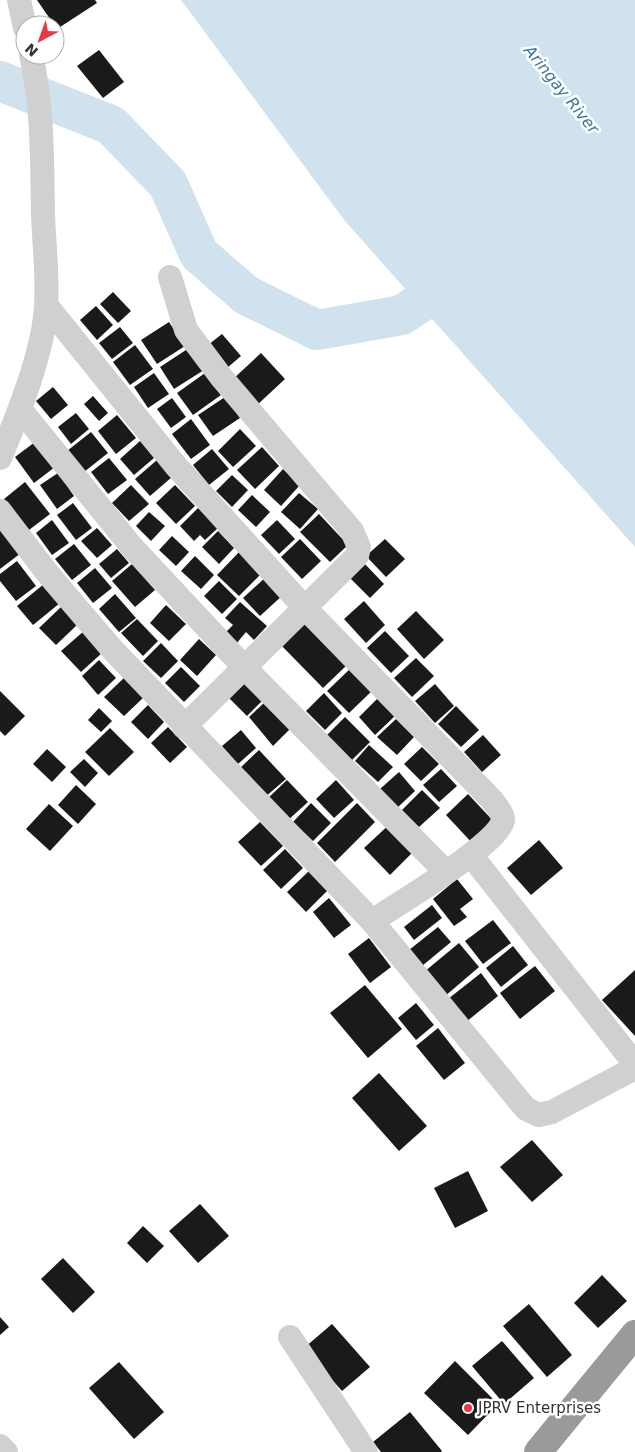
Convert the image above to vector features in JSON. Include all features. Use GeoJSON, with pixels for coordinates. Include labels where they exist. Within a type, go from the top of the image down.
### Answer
{"type":"FeatureCollection","features":[{"type":"Feature","properties":{"kind":"highway"},"geometry":{"type":"LineString","coordinates":[[538,1452],[635,1334]]}},
{"type":"Feature","properties":{"kind":"street"},"geometry":{"type":"LineString","coordinates":[[19,0],[22,15]]}},
{"type":"Feature","properties":{"kind":"street"},"geometry":{"type":"LineString","coordinates":[[0,458],[20,409],[40,340],[46,306],[42,160],[33,65]]}},
{"type":"Feature","properties":{"kind":"street"},"geometry":{"type":"LineString","coordinates":[[170,277],[186,330],[222,378],[352,531],[358,541],[357,556],[184,727]]}},
{"type":"Feature","properties":{"kind":"street"},"geometry":{"type":"LineString","coordinates":[[46,306],[176,466],[304,607],[492,800],[500,812],[503,820],[499,830],[471,855],[372,921]]}},
{"type":"Feature","properties":{"kind":"street"},"geometry":{"type":"LineString","coordinates":[[20,409],[132,547],[244,667],[446,872]]}},
{"type":"Feature","properties":{"kind":"street"},"geometry":{"type":"LineString","coordinates":[[0,511],[48,574],[111,648],[184,727],[372,921],[517,1100],[532,1113],[552,1112],[635,1068]]}},
{"type":"Feature","properties":{"kind":"street"},"geometry":{"type":"LineString","coordinates":[[471,855],[635,1064]]}},
{"type":"Feature","properties":{"kind":"street"},"geometry":{"type":"LineString","coordinates":[[290,1337],[366,1452]]}},
{"type":"Feature","properties":{"kind":"street"},"geometry":{"type":"LineString","coordinates":[[0,1446],[6,1452]]}},
{"type":"Feature","properties":{"kind":"water","name":"Aringay River"},"geometry":{"type":"Polygon","coordinates":[[[181,0],[635,0],[635,547],[345,221],[181,0]]]}},
{"type":"Feature","properties":{"kind":"building"},"geometry":{"type":"Polygon","coordinates":[[[37,0],[95,0],[97,3],[65,24],[65,15],[47,15],[37,0]]]}},
{"type":"Feature","properties":{"kind":"building"},"geometry":{"type":"Polygon","coordinates":[[[99,50],[124,82],[103,98],[77,66],[99,50]]]}},
{"type":"Feature","properties":{"kind":"building"},"geometry":{"type":"Polygon","coordinates":[[[113,292],[131,311],[118,323],[100,304],[113,292]]]}},
{"type":"Feature","properties":{"kind":"building"},"geometry":{"type":"Polygon","coordinates":[[[96,306],[113,325],[97,340],[80,320],[96,306]]]}},
{"type":"Feature","properties":{"kind":"building"},"geometry":{"type":"Polygon","coordinates":[[[169,322],[185,346],[157,364],[141,340],[169,322]]]}},
{"type":"Feature","properties":{"kind":"building"},"geometry":{"type":"Polygon","coordinates":[[[120,327],[133,343],[112,359],[99,343],[120,327]]]}},
{"type":"Feature","properties":{"kind":"building"},"geometry":{"type":"Polygon","coordinates":[[[222,334],[241,356],[227,368],[208,345],[222,334]]]}},
{"type":"Feature","properties":{"kind":"building"},"geometry":{"type":"Polygon","coordinates":[[[135,345],[153,369],[130,385],[113,362],[135,345]]]}},
{"type":"Feature","properties":{"kind":"building"},"geometry":{"type":"Polygon","coordinates":[[[189,348],[204,370],[174,389],[160,367],[189,348]]]}},
{"type":"Feature","properties":{"kind":"building"},"geometry":{"type":"Polygon","coordinates":[[[261,353],[285,379],[256,406],[232,380],[261,353]]]}},
{"type":"Feature","properties":{"kind":"building"},"geometry":{"type":"Polygon","coordinates":[[[154,373],[169,394],[148,408],[134,387],[154,373]]]}},
{"type":"Feature","properties":{"kind":"building"},"geometry":{"type":"Polygon","coordinates":[[[205,373],[221,395],[193,415],[177,393],[205,373]]]}},
{"type":"Feature","properties":{"kind":"building"},"geometry":{"type":"Polygon","coordinates":[[[53,387],[68,405],[51,419],[36,401],[53,387]]]}},
{"type":"Feature","properties":{"kind":"building"},"geometry":{"type":"Polygon","coordinates":[[[93,396],[108,413],[99,421],[84,404],[93,396]]]}},
{"type":"Feature","properties":{"kind":"building"},"geometry":{"type":"Polygon","coordinates":[[[225,397],[240,418],[213,436],[198,415],[225,397]]]}},
{"type":"Feature","properties":{"kind":"building"},"geometry":{"type":"Polygon","coordinates":[[[172,398],[186,417],[171,428],[157,409],[172,398]]]}},
{"type":"Feature","properties":{"kind":"building"},"geometry":{"type":"Polygon","coordinates":[[[76,413],[89,429],[71,444],[58,427],[76,413]]]}},
{"type":"Feature","properties":{"kind":"building"},"geometry":{"type":"Polygon","coordinates":[[[117,415],[136,438],[116,454],[98,431],[117,415]]]}},
{"type":"Feature","properties":{"kind":"building"},"geometry":{"type":"Polygon","coordinates":[[[191,419],[210,445],[191,459],[172,434],[191,419]]]}},
{"type":"Feature","properties":{"kind":"building"},"geometry":{"type":"Polygon","coordinates":[[[240,429],[256,446],[233,467],[218,451],[240,429]]]}},
{"type":"Feature","properties":{"kind":"building"},"geometry":{"type":"Polygon","coordinates":[[[91,432],[108,453],[84,472],[67,451],[91,432]]]}},
{"type":"Feature","properties":{"kind":"building"},"geometry":{"type":"Polygon","coordinates":[[[140,441],[154,458],[134,475],[120,459],[140,441]]]}},
{"type":"Feature","properties":{"kind":"building"},"geometry":{"type":"Polygon","coordinates":[[[35,442],[55,467],[34,483],[15,457],[35,442]]]}},
{"type":"Feature","properties":{"kind":"building"},"geometry":{"type":"Polygon","coordinates":[[[262,447],[279,466],[255,489],[237,470],[262,447]]]}},
{"type":"Feature","properties":{"kind":"building"},"geometry":{"type":"Polygon","coordinates":[[[212,449],[229,469],[209,485],[193,465],[212,449]]]}},
{"type":"Feature","properties":{"kind":"building"},"geometry":{"type":"Polygon","coordinates":[[[109,458],[127,480],[108,494],[91,472],[109,458]]]}},
{"type":"Feature","properties":{"kind":"building"},"geometry":{"type":"Polygon","coordinates":[[[157,460],[172,477],[150,496],[135,479],[157,460]]]}},
{"type":"Feature","properties":{"kind":"building"},"geometry":{"type":"Polygon","coordinates":[[[283,469],[300,485],[281,506],[264,490],[283,469]]]}},
{"type":"Feature","properties":{"kind":"building"},"geometry":{"type":"Polygon","coordinates":[[[58,473],[74,496],[57,509],[40,485],[58,473]]]}},
{"type":"Feature","properties":{"kind":"building"},"geometry":{"type":"Polygon","coordinates":[[[232,475],[248,490],[232,507],[216,491],[232,475]]]}},
{"type":"Feature","properties":{"kind":"building"},"geometry":{"type":"Polygon","coordinates":[[[25,482],[50,514],[29,530],[4,499],[25,482]]]}},
{"type":"Feature","properties":{"kind":"building"},"geometry":{"type":"Polygon","coordinates":[[[131,485],[149,504],[129,521],[112,503],[131,485]]]}},
{"type":"Feature","properties":{"kind":"building"},"geometry":{"type":"Polygon","coordinates":[[[175,485],[195,506],[176,524],[156,503],[175,485]]]}},
{"type":"Feature","properties":{"kind":"building"},"geometry":{"type":"Polygon","coordinates":[[[299,493],[318,509],[300,529],[281,512],[299,493]]]}},
{"type":"Feature","properties":{"kind":"building"},"geometry":{"type":"Polygon","coordinates":[[[252,495],[270,512],[256,527],[238,510],[252,495]]]}},
{"type":"Feature","properties":{"kind":"building"},"geometry":{"type":"Polygon","coordinates":[[[73,503],[92,528],[76,540],[57,515],[73,503]]]}},
{"type":"Feature","properties":{"kind":"building"},"geometry":{"type":"Polygon","coordinates":[[[199,507],[219,527],[205,540],[200,535],[194,541],[180,526],[199,507]]]}},
{"type":"Feature","properties":{"kind":"building"},"geometry":{"type":"Polygon","coordinates":[[[149,512],[165,526],[151,541],[136,526],[149,512]]]}},
{"type":"Feature","properties":{"kind":"building"},"geometry":{"type":"Polygon","coordinates":[[[319,514],[348,545],[330,562],[300,532],[319,514]]]}},
{"type":"Feature","properties":{"kind":"building"},"geometry":{"type":"Polygon","coordinates":[[[52,520],[69,543],[52,555],[36,533],[52,520]]]}},
{"type":"Feature","properties":{"kind":"building"},"geometry":{"type":"Polygon","coordinates":[[[277,520],[295,539],[279,554],[261,535],[277,520]]]}},
{"type":"Feature","properties":{"kind":"building"},"geometry":{"type":"Polygon","coordinates":[[[0,527],[21,553],[0,569],[0,527]]]}},
{"type":"Feature","properties":{"kind":"building"},"geometry":{"type":"Polygon","coordinates":[[[97,528],[112,545],[97,558],[81,541],[97,528]]]}},
{"type":"Feature","properties":{"kind":"building"},"geometry":{"type":"Polygon","coordinates":[[[218,531],[234,548],[219,564],[202,547],[218,531]]]}},
{"type":"Feature","properties":{"kind":"building"},"geometry":{"type":"Polygon","coordinates":[[[172,536],[189,552],[176,566],[159,550],[172,536]]]}},
{"type":"Feature","properties":{"kind":"building"},"geometry":{"type":"Polygon","coordinates":[[[300,539],[321,561],[302,579],[281,557],[300,539]]]}},
{"type":"Feature","properties":{"kind":"building"},"geometry":{"type":"Polygon","coordinates":[[[385,539],[405,559],[386,577],[366,556],[385,539]]]}},
{"type":"Feature","properties":{"kind":"building"},"geometry":{"type":"Polygon","coordinates":[[[74,544],[91,565],[72,580],[55,559],[74,544]]]}},
{"type":"Feature","properties":{"kind":"building"},"geometry":{"type":"Polygon","coordinates":[[[117,549],[129,563],[111,578],[99,564],[117,549]]]}},
{"type":"Feature","properties":{"kind":"building"},"geometry":{"type":"Polygon","coordinates":[[[242,549],[264,571],[239,596],[217,575],[242,549]]]}},
{"type":"Feature","properties":{"kind":"building"},"geometry":{"type":"Polygon","coordinates":[[[195,556],[214,575],[201,589],[181,571],[195,556]]]}},
{"type":"Feature","properties":{"kind":"building"},"geometry":{"type":"Polygon","coordinates":[[[17,561],[36,586],[16,601],[0,581],[0,574],[17,561]]]}},
{"type":"Feature","properties":{"kind":"building"},"geometry":{"type":"Polygon","coordinates":[[[364,563],[384,584],[370,598],[350,578],[364,563]]]}},
{"type":"Feature","properties":{"kind":"building"},"geometry":{"type":"Polygon","coordinates":[[[132,564],[155,590],[135,607],[112,581],[132,564]]]}},
{"type":"Feature","properties":{"kind":"building"},"geometry":{"type":"Polygon","coordinates":[[[95,568],[112,588],[93,603],[77,583],[95,568]]]}},
{"type":"Feature","properties":{"kind":"building"},"geometry":{"type":"Polygon","coordinates":[[[267,576],[284,594],[260,616],[243,598],[267,576]]]}},
{"type":"Feature","properties":{"kind":"building"},"geometry":{"type":"Polygon","coordinates":[[[219,581],[237,599],[222,614],[204,596],[219,581]]]}},
{"type":"Feature","properties":{"kind":"building"},"geometry":{"type":"Polygon","coordinates":[[[44,584],[60,603],[33,625],[17,606],[44,584]]]}},
{"type":"Feature","properties":{"kind":"building"},"geometry":{"type":"Polygon","coordinates":[[[115,594],[136,618],[119,632],[99,609],[115,594]]]}},
{"type":"Feature","properties":{"kind":"building"},"geometry":{"type":"Polygon","coordinates":[[[364,601],[385,625],[366,643],[344,619],[364,601]]]}},
{"type":"Feature","properties":{"kind":"building"},"geometry":{"type":"Polygon","coordinates":[[[240,602],[267,626],[254,640],[246,632],[236,644],[225,633],[233,625],[225,618],[240,602]]]}},
{"type":"Feature","properties":{"kind":"building"},"geometry":{"type":"Polygon","coordinates":[[[166,605],[186,624],[169,641],[150,623],[166,605]]]}},
{"type":"Feature","properties":{"kind":"building"},"geometry":{"type":"Polygon","coordinates":[[[61,607],[77,625],[56,645],[39,628],[61,607]]]}},
{"type":"Feature","properties":{"kind":"building"},"geometry":{"type":"Polygon","coordinates":[[[416,611],[444,640],[424,659],[397,629],[416,611]]]}},
{"type":"Feature","properties":{"kind":"building"},"geometry":{"type":"Polygon","coordinates":[[[137,619],[158,641],[143,656],[121,633],[137,619]]]}},
{"type":"Feature","properties":{"kind":"building"},"geometry":{"type":"Polygon","coordinates":[[[304,619],[348,664],[323,688],[279,643],[304,619]]]}},
{"type":"Feature","properties":{"kind":"building"},"geometry":{"type":"Polygon","coordinates":[[[84,631],[103,652],[81,672],[61,651],[84,631]]]}},
{"type":"Feature","properties":{"kind":"building"},"geometry":{"type":"Polygon","coordinates":[[[385,631],[409,656],[391,673],[367,648],[385,631]]]}},
{"type":"Feature","properties":{"kind":"building"},"geometry":{"type":"Polygon","coordinates":[[[199,639],[216,655],[197,676],[180,660],[199,639]]]}},
{"type":"Feature","properties":{"kind":"building"},"geometry":{"type":"Polygon","coordinates":[[[161,643],[178,661],[161,678],[143,661],[161,643]]]}},
{"type":"Feature","properties":{"kind":"building"},"geometry":{"type":"Polygon","coordinates":[[[416,658],[434,676],[412,697],[394,678],[416,658]]]}},
{"type":"Feature","properties":{"kind":"building"},"geometry":{"type":"Polygon","coordinates":[[[99,660],[116,678],[98,695],[82,676],[99,660]]]}},
{"type":"Feature","properties":{"kind":"building"},"geometry":{"type":"Polygon","coordinates":[[[181,667],[200,686],[184,702],[165,683],[181,667]]]}},
{"type":"Feature","properties":{"kind":"building"},"geometry":{"type":"Polygon","coordinates":[[[352,667],[374,689],[349,713],[327,691],[352,667]]]}},
{"type":"Feature","properties":{"kind":"building"},"geometry":{"type":"Polygon","coordinates":[[[243,675],[266,697],[247,716],[225,694],[243,675]]]}},
{"type":"Feature","properties":{"kind":"building"},"geometry":{"type":"Polygon","coordinates":[[[125,677],[144,697],[124,716],[104,697],[125,677]]]}},
{"type":"Feature","properties":{"kind":"building"},"geometry":{"type":"Polygon","coordinates":[[[435,684],[454,706],[435,723],[415,701],[435,684]]]}},
{"type":"Feature","properties":{"kind":"building"},"geometry":{"type":"Polygon","coordinates":[[[0,691],[25,716],[5,736],[0,731],[0,691]]]}},
{"type":"Feature","properties":{"kind":"building"},"geometry":{"type":"Polygon","coordinates":[[[324,693],[342,713],[325,730],[306,711],[324,693]]]}},
{"type":"Feature","properties":{"kind":"building"},"geometry":{"type":"Polygon","coordinates":[[[379,697],[396,715],[375,735],[359,717],[379,697]]]}},
{"type":"Feature","properties":{"kind":"building"},"geometry":{"type":"Polygon","coordinates":[[[266,701],[290,729],[273,746],[249,717],[266,701]]]}},
{"type":"Feature","properties":{"kind":"building"},"geometry":{"type":"Polygon","coordinates":[[[148,705],[164,722],[148,739],[131,722],[148,705]]]}},
{"type":"Feature","properties":{"kind":"building"},"geometry":{"type":"Polygon","coordinates":[[[456,706],[479,730],[461,747],[438,724],[456,706]]]}},
{"type":"Feature","properties":{"kind":"building"},"geometry":{"type":"Polygon","coordinates":[[[99,708],[112,721],[101,732],[88,720],[99,708]]]}},
{"type":"Feature","properties":{"kind":"building"},"geometry":{"type":"Polygon","coordinates":[[[345,717],[370,742],[351,761],[326,736],[345,717]]]}},
{"type":"Feature","properties":{"kind":"building"},"geometry":{"type":"Polygon","coordinates":[[[396,719],[414,737],[397,755],[377,737],[396,719]]]}},
{"type":"Feature","properties":{"kind":"building"},"geometry":{"type":"Polygon","coordinates":[[[168,727],[187,747],[170,763],[151,743],[168,727]]]}},
{"type":"Feature","properties":{"kind":"building"},"geometry":{"type":"Polygon","coordinates":[[[110,728],[134,752],[109,776],[85,752],[110,728]]]}},
{"type":"Feature","properties":{"kind":"building"},"geometry":{"type":"Polygon","coordinates":[[[241,730],[256,748],[238,764],[222,746],[241,730]]]}},
{"type":"Feature","properties":{"kind":"building"},"geometry":{"type":"Polygon","coordinates":[[[483,735],[501,755],[482,772],[464,752],[483,735]]]}},
{"type":"Feature","properties":{"kind":"building"},"geometry":{"type":"Polygon","coordinates":[[[369,745],[393,767],[378,782],[355,761],[369,745]]]}},
{"type":"Feature","properties":{"kind":"building"},"geometry":{"type":"Polygon","coordinates":[[[422,747],[439,764],[421,781],[404,764],[422,747]]]}},
{"type":"Feature","properties":{"kind":"building"},"geometry":{"type":"Polygon","coordinates":[[[47,749],[66,767],[52,782],[33,764],[47,749]]]}},
{"type":"Feature","properties":{"kind":"building"},"geometry":{"type":"Polygon","coordinates":[[[259,750],[286,779],[264,798],[238,770],[259,750]]]}},
{"type":"Feature","properties":{"kind":"building"},"geometry":{"type":"Polygon","coordinates":[[[84,759],[98,773],[85,787],[70,772],[84,759]]]}},
{"type":"Feature","properties":{"kind":"building"},"geometry":{"type":"Polygon","coordinates":[[[441,769],[457,786],[439,802],[423,785],[441,769]]]}},
{"type":"Feature","properties":{"kind":"building"},"geometry":{"type":"Polygon","coordinates":[[[399,772],[415,791],[397,808],[380,789],[399,772]]]}},
{"type":"Feature","properties":{"kind":"building"},"geometry":{"type":"Polygon","coordinates":[[[287,780],[308,802],[287,821],[266,800],[287,780]]]}},
{"type":"Feature","properties":{"kind":"building"},"geometry":{"type":"Polygon","coordinates":[[[336,780],[354,800],[334,818],[316,799],[336,780]]]}},
{"type":"Feature","properties":{"kind":"building"},"geometry":{"type":"Polygon","coordinates":[[[76,785],[96,804],[78,824],[58,805],[76,785]]]}},
{"type":"Feature","properties":{"kind":"building"},"geometry":{"type":"Polygon","coordinates":[[[422,790],[440,808],[419,827],[402,810],[422,790]]]}},
{"type":"Feature","properties":{"kind":"building"},"geometry":{"type":"Polygon","coordinates":[[[468,794],[497,825],[475,846],[446,815],[468,794]]]}},
{"type":"Feature","properties":{"kind":"building"},"geometry":{"type":"Polygon","coordinates":[[[311,803],[331,823],[313,841],[293,822],[311,803]]]}},
{"type":"Feature","properties":{"kind":"building"},"geometry":{"type":"Polygon","coordinates":[[[357,803],[375,822],[335,862],[317,843],[357,803]]]}},
{"type":"Feature","properties":{"kind":"building"},"geometry":{"type":"Polygon","coordinates":[[[49,804],[73,826],[50,851],[26,829],[49,804]]]}},
{"type":"Feature","properties":{"kind":"building"},"geometry":{"type":"Polygon","coordinates":[[[393,821],[418,847],[390,875],[364,848],[393,821]]]}},
{"type":"Feature","properties":{"kind":"building"},"geometry":{"type":"Polygon","coordinates":[[[260,822],[283,846],[261,866],[238,842],[260,822]]]}},
{"type":"Feature","properties":{"kind":"building"},"geometry":{"type":"Polygon","coordinates":[[[539,840],[563,868],[531,895],[507,868],[539,840]]]}},
{"type":"Feature","properties":{"kind":"building"},"geometry":{"type":"Polygon","coordinates":[[[285,849],[303,868],[281,889],[263,870],[285,849]]]}},
{"type":"Feature","properties":{"kind":"building"},"geometry":{"type":"Polygon","coordinates":[[[309,871],[328,890],[306,912],[287,892],[309,871]]]}},
{"type":"Feature","properties":{"kind":"building"},"geometry":{"type":"Polygon","coordinates":[[[457,879],[473,899],[460,909],[467,917],[454,926],[433,899],[457,879]]]}},
{"type":"Feature","properties":{"kind":"building"},"geometry":{"type":"Polygon","coordinates":[[[329,898],[351,925],[334,938],[313,912],[329,898]]]}},
{"type":"Feature","properties":{"kind":"building"},"geometry":{"type":"Polygon","coordinates":[[[432,905],[442,918],[414,940],[404,927],[432,905]]]}},
{"type":"Feature","properties":{"kind":"building"},"geometry":{"type":"Polygon","coordinates":[[[493,920],[511,943],[483,964],[465,941],[493,920]]]}},
{"type":"Feature","properties":{"kind":"building"},"geometry":{"type":"Polygon","coordinates":[[[438,927],[451,942],[422,966],[409,950],[438,927]]]}},
{"type":"Feature","properties":{"kind":"building"},"geometry":{"type":"Polygon","coordinates":[[[369,938],[391,967],[370,983],[348,954],[369,938]]]}},
{"type":"Feature","properties":{"kind":"building"},"geometry":{"type":"Polygon","coordinates":[[[459,943],[479,967],[444,997],[424,972],[459,943]]]}},
{"type":"Feature","properties":{"kind":"building"},"geometry":{"type":"Polygon","coordinates":[[[513,946],[528,965],[501,987],[486,968],[513,946]]]}},
{"type":"Feature","properties":{"kind":"building"},"geometry":{"type":"Polygon","coordinates":[[[535,966],[555,991],[520,1019],[500,993],[535,966]]]}},
{"type":"Feature","properties":{"kind":"building"},"geometry":{"type":"Polygon","coordinates":[[[635,970],[635,1036],[602,1000],[635,970]]]}},
{"type":"Feature","properties":{"kind":"building"},"geometry":{"type":"Polygon","coordinates":[[[481,973],[498,996],[466,1022],[448,999],[481,973]]]}},
{"type":"Feature","properties":{"kind":"building"},"geometry":{"type":"Polygon","coordinates":[[[365,985],[402,1029],[368,1058],[330,1013],[365,985]]]}},
{"type":"Feature","properties":{"kind":"building"},"geometry":{"type":"Polygon","coordinates":[[[416,1003],[434,1025],[416,1040],[398,1018],[416,1003]]]}},
{"type":"Feature","properties":{"kind":"building"},"geometry":{"type":"Polygon","coordinates":[[[438,1028],[465,1063],[444,1080],[416,1046],[438,1028]]]}},
{"type":"Feature","properties":{"kind":"building"},"geometry":{"type":"Polygon","coordinates":[[[379,1073],[427,1126],[399,1151],[352,1098],[379,1073]]]}},
{"type":"Feature","properties":{"kind":"building"},"geometry":{"type":"Polygon","coordinates":[[[532,1140],[563,1175],[532,1202],[500,1167],[532,1140]]]}},
{"type":"Feature","properties":{"kind":"building"},"geometry":{"type":"Polygon","coordinates":[[[468,1171],[488,1211],[455,1228],[434,1188],[468,1171]]]}},
{"type":"Feature","properties":{"kind":"building"},"geometry":{"type":"Polygon","coordinates":[[[200,1204],[229,1236],[198,1263],[169,1231],[200,1204]]]}},
{"type":"Feature","properties":{"kind":"building"},"geometry":{"type":"Polygon","coordinates":[[[143,1226],[164,1246],[147,1263],[127,1243],[143,1226]]]}},
{"type":"Feature","properties":{"kind":"building"},"geometry":{"type":"Polygon","coordinates":[[[63,1258],[95,1292],[73,1313],[41,1279],[63,1258]]]}},
{"type":"Feature","properties":{"kind":"building"},"geometry":{"type":"Polygon","coordinates":[[[602,1275],[627,1301],[598,1328],[574,1303],[602,1275]]]}},
{"type":"Feature","properties":{"kind":"building"},"geometry":{"type":"Polygon","coordinates":[[[529,1304],[572,1355],[547,1377],[503,1326],[529,1304]]]}},
{"type":"Feature","properties":{"kind":"building"},"geometry":{"type":"Polygon","coordinates":[[[0,1317],[9,1327],[0,1335],[0,1317]]]}},
{"type":"Feature","properties":{"kind":"building"},"geometry":{"type":"Polygon","coordinates":[[[332,1324],[370,1367],[342,1391],[304,1348],[332,1324]]]}},
{"type":"Feature","properties":{"kind":"building"},"geometry":{"type":"Polygon","coordinates":[[[502,1341],[534,1378],[504,1404],[472,1366],[502,1341]]]}},
{"type":"Feature","properties":{"kind":"building"},"geometry":{"type":"Polygon","coordinates":[[[455,1361],[498,1404],[468,1435],[424,1393],[455,1361]]]}},
{"type":"Feature","properties":{"kind":"building"},"geometry":{"type":"Polygon","coordinates":[[[119,1362],[164,1412],[134,1439],[89,1388],[119,1362]]]}},
{"type":"Feature","properties":{"kind":"building"},"geometry":{"type":"Polygon","coordinates":[[[410,1412],[441,1452],[381,1452],[373,1442],[410,1412]]]}},
{"type":"Feature","properties":{"kind":"waterway"},"geometry":{"type":"LineString","coordinates":[[0,81],[111,125],[168,184],[199,254],[246,295],[317,330],[402,315],[464,273]]}},
{"type":"Feature","properties":{"kind":"place","name":"JPRV Enterprises"},"geometry":{"type":"Point","coordinates":[468,1408]}}]}
